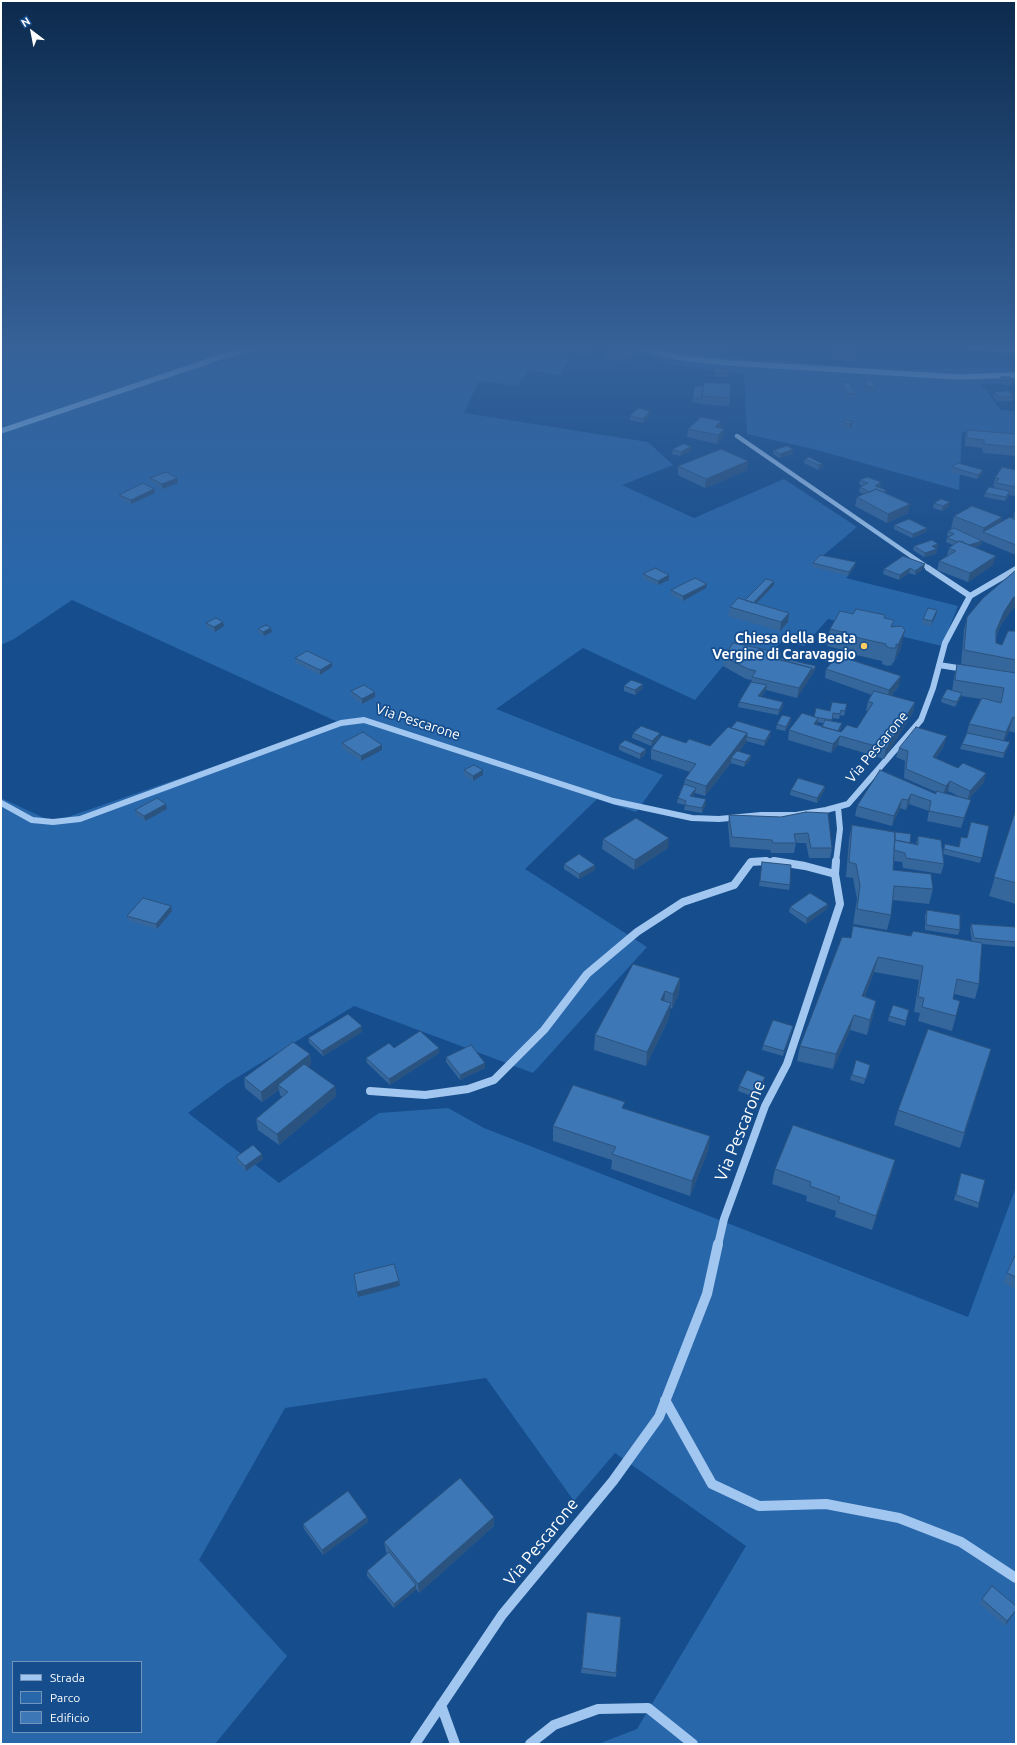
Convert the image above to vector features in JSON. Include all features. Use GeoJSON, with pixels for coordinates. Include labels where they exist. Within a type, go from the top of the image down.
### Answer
{"type":"FeatureCollection","features":[{"type":"Feature","properties":{"kind":"street"},"geometry":{"type":"LineString","coordinates":[[737,436],[879,535],[970,596],[1016,569]]}},
{"type":"Feature","properties":{"kind":"street","name":"Via Pescarone"},"geometry":{"type":"LineString","coordinates":[[1,803],[32,820],[53,822],[80,819],[341,723],[364,720],[384,725],[613,801],[692,818],[720,819],[796,815],[826,810],[848,804],[921,720],[933,688],[944,643],[970,596]]}},
{"type":"Feature","properties":{"kind":"street"},"geometry":{"type":"LineString","coordinates":[[939,665],[970,670]]}},
{"type":"Feature","properties":{"kind":"street","name":"Via Pescarone"},"geometry":{"type":"LineString","coordinates":[[415,1744],[502,1615],[613,1481],[659,1417],[707,1294],[724,1219],[765,1106],[787,1064],[802,1016],[831,935],[840,904],[835,874],[840,829],[838,807]]}},
{"type":"Feature","properties":{"kind":"street"},"geometry":{"type":"LineString","coordinates":[[370,1092],[425,1095],[468,1089],[494,1080],[544,1030],[587,974],[620,946],[637,932],[683,902],[734,885],[751,862],[772,861],[805,866],[835,874]]}},
{"type":"Feature","properties":{"kind":"street"},"geometry":{"type":"LineString","coordinates":[[665,1400],[712,1484],[759,1506],[826,1504],[899,1518],[961,1542],[1016,1578]]}},
{"type":"Feature","properties":{"kind":"street"},"geometry":{"type":"LineString","coordinates":[[441,1705],[455,1744]]}},
{"type":"Feature","properties":{"kind":"street"},"geometry":{"type":"LineString","coordinates":[[530,1744],[554,1725],[598,1709],[648,1708],[693,1744]]}},
{"type":"Feature","properties":{"kind":"green space"},"geometry":{"type":"Polygon","coordinates":[[[1,425],[543,425],[648,442],[673,465],[622,485],[694,518],[784,479],[857,527],[819,559],[848,576],[846,578],[958,606],[942,646],[828,619],[804,646],[783,640],[765,659],[732,652],[723,666],[695,700],[583,648],[496,709],[663,775],[636,812],[597,799],[525,869],[647,947],[533,1073],[354,1006],[228,1083],[188,1113],[279,1183],[379,1113],[448,1108],[484,1128],[968,1317],[1016,1187],[1016,1744],[598,1744],[637,1729],[746,1546],[615,1453],[574,1501],[486,1378],[285,1408],[199,1560],[287,1656],[215,1744],[1,1744],[1,798],[53,822],[340,723],[72,600],[14,639],[1,645],[1,425]]]}},
{"type":"Feature","properties":{"kind":"green space"},"geometry":{"type":"Polygon","coordinates":[[[747,425],[1016,425],[1016,437],[962,432],[959,490],[817,450],[747,434],[747,425]]]}},
{"type":"Feature","properties":{"kind":"building"},"geometry":{"type":"Polygon","coordinates":[[[692,425],[717,425],[715,427],[724,429],[718,435],[688,429],[692,425]]]}},
{"type":"Feature","properties":{"kind":"building"},"geometry":{"type":"Polygon","coordinates":[[[967,430],[1016,434],[1016,447],[984,444],[984,440],[967,438],[967,430]]]}},
{"type":"Feature","properties":{"kind":"building"},"geometry":{"type":"Polygon","coordinates":[[[683,444],[691,446],[681,452],[673,449],[683,444]]]}},
{"type":"Feature","properties":{"kind":"building"},"geometry":{"type":"Polygon","coordinates":[[[787,446],[793,449],[780,454],[774,450],[787,446]]]}},
{"type":"Feature","properties":{"kind":"building"},"geometry":{"type":"Polygon","coordinates":[[[721,449],[748,461],[706,479],[678,466],[721,449]]]}},
{"type":"Feature","properties":{"kind":"building"},"geometry":{"type":"Polygon","coordinates":[[[809,457],[823,464],[819,465],[805,459],[809,457]]]}},
{"type":"Feature","properties":{"kind":"building"},"geometry":{"type":"Polygon","coordinates":[[[958,463],[983,470],[978,475],[952,467],[958,463]]]}},
{"type":"Feature","properties":{"kind":"building"},"geometry":{"type":"Polygon","coordinates":[[[1002,467],[1016,470],[1016,487],[996,483],[999,478],[995,478],[1002,467]]]}},
{"type":"Feature","properties":{"kind":"building"},"geometry":{"type":"Polygon","coordinates":[[[166,472],[177,478],[162,484],[150,478],[166,472]]]}},
{"type":"Feature","properties":{"kind":"building"},"geometry":{"type":"Polygon","coordinates":[[[867,477],[881,482],[875,486],[886,490],[883,492],[876,489],[870,492],[860,487],[868,483],[860,480],[867,477]]]}},
{"type":"Feature","properties":{"kind":"building"},"geometry":{"type":"Polygon","coordinates":[[[143,483],[154,489],[131,500],[119,495],[143,483]]]}},
{"type":"Feature","properties":{"kind":"building"},"geometry":{"type":"Polygon","coordinates":[[[989,487],[1010,491],[1006,497],[985,493],[989,487]]]}},
{"type":"Feature","properties":{"kind":"building"},"geometry":{"type":"Polygon","coordinates":[[[876,489],[910,504],[888,514],[857,497],[876,489]]]}},
{"type":"Feature","properties":{"kind":"building"},"geometry":{"type":"Polygon","coordinates":[[[941,499],[950,502],[943,506],[934,503],[941,499]]]}},
{"type":"Feature","properties":{"kind":"building"},"geometry":{"type":"Polygon","coordinates":[[[972,506],[1002,517],[984,528],[954,516],[972,506]]]}},
{"type":"Feature","properties":{"kind":"building"},"geometry":{"type":"Polygon","coordinates":[[[1010,517],[1016,520],[1016,545],[983,532],[1010,517]]]}},
{"type":"Feature","properties":{"kind":"building"},"geometry":{"type":"Polygon","coordinates":[[[909,519],[927,528],[913,534],[894,525],[909,519]]]}},
{"type":"Feature","properties":{"kind":"building"},"geometry":{"type":"Polygon","coordinates":[[[954,528],[982,541],[969,545],[961,541],[958,542],[947,538],[954,534],[948,531],[954,528]]]}},
{"type":"Feature","properties":{"kind":"building"},"geometry":{"type":"Polygon","coordinates":[[[932,540],[938,544],[932,546],[937,549],[925,553],[914,546],[932,540]]]}},
{"type":"Feature","properties":{"kind":"building"},"geometry":{"type":"Polygon","coordinates":[[[959,541],[996,556],[970,573],[939,561],[956,551],[949,548],[959,541]]]}},
{"type":"Feature","properties":{"kind":"building"},"geometry":{"type":"Polygon","coordinates":[[[820,555],[856,562],[849,572],[813,563],[820,555]]]}},
{"type":"Feature","properties":{"kind":"building"},"geometry":{"type":"Polygon","coordinates":[[[903,556],[925,564],[915,571],[910,568],[900,575],[884,569],[903,556]]]}},
{"type":"Feature","properties":{"kind":"building"},"geometry":{"type":"Polygon","coordinates":[[[655,568],[669,575],[658,581],[643,574],[655,568]]]}},
{"type":"Feature","properties":{"kind":"building"},"geometry":{"type":"Polygon","coordinates":[[[1016,570],[1016,596],[1004,612],[996,631],[996,643],[1002,645],[1008,631],[1016,631],[1016,660],[964,650],[967,617],[983,598],[1016,570]]]}},
{"type":"Feature","properties":{"kind":"building"},"geometry":{"type":"Polygon","coordinates":[[[695,578],[707,584],[683,596],[671,590],[695,578]]]}},
{"type":"Feature","properties":{"kind":"building"},"geometry":{"type":"Polygon","coordinates":[[[766,579],[774,581],[753,603],[745,600],[766,579]]]}},
{"type":"Feature","properties":{"kind":"building"},"geometry":{"type":"Polygon","coordinates":[[[738,598],[789,613],[781,622],[730,607],[738,598]]]}},
{"type":"Feature","properties":{"kind":"building"},"geometry":{"type":"Polygon","coordinates":[[[928,608],[937,610],[932,621],[923,619],[928,608]]]}},
{"type":"Feature","properties":{"kind":"building"},"geometry":{"type":"Polygon","coordinates":[[[856,609],[885,615],[884,618],[894,620],[891,627],[901,626],[905,630],[898,645],[896,644],[896,648],[890,648],[886,646],[886,644],[846,635],[847,633],[830,629],[840,611],[853,614],[856,609]]]}},
{"type":"Feature","properties":{"kind":"building"},"geometry":{"type":"Polygon","coordinates":[[[216,618],[223,622],[214,627],[206,623],[216,618]]]}},
{"type":"Feature","properties":{"kind":"building"},"geometry":{"type":"Polygon","coordinates":[[[266,625],[271,628],[263,632],[258,629],[266,625]]]}},
{"type":"Feature","properties":{"kind":"building"},"geometry":{"type":"Polygon","coordinates":[[[733,643],[781,653],[779,659],[812,668],[799,688],[752,677],[756,671],[748,669],[724,657],[733,643]]]}},
{"type":"Feature","properties":{"kind":"building"},"geometry":{"type":"Polygon","coordinates":[[[307,651],[332,663],[320,670],[295,658],[307,651]]]}},
{"type":"Feature","properties":{"kind":"building"},"geometry":{"type":"Polygon","coordinates":[[[828,652],[847,658],[842,661],[825,657],[828,652]]]}},
{"type":"Feature","properties":{"kind":"building"},"geometry":{"type":"Polygon","coordinates":[[[781,658],[816,666],[811,672],[812,668],[780,660],[781,658]]]}},
{"type":"Feature","properties":{"kind":"building"},"geometry":{"type":"Polygon","coordinates":[[[845,658],[901,676],[889,690],[826,669],[833,661],[839,664],[845,658]]]}},
{"type":"Feature","properties":{"kind":"building"},"geometry":{"type":"Polygon","coordinates":[[[957,664],[1016,673],[1016,718],[1013,717],[1006,732],[969,724],[982,698],[1001,703],[1004,688],[955,680],[957,664]]]}},
{"type":"Feature","properties":{"kind":"building"},"geometry":{"type":"Polygon","coordinates":[[[631,680],[643,684],[635,690],[624,686],[631,680]]]}},
{"type":"Feature","properties":{"kind":"building"},"geometry":{"type":"Polygon","coordinates":[[[751,682],[767,685],[758,696],[783,702],[779,710],[739,702],[751,682]]]}},
{"type":"Feature","properties":{"kind":"building"},"geometry":{"type":"Polygon","coordinates":[[[364,685],[375,692],[362,699],[351,691],[364,685]]]}},
{"type":"Feature","properties":{"kind":"building"},"geometry":{"type":"Polygon","coordinates":[[[947,689],[962,693],[957,702],[942,698],[947,689]]]}},
{"type":"Feature","properties":{"kind":"building"},"geometry":{"type":"Polygon","coordinates":[[[874,691],[915,702],[886,749],[840,736],[833,744],[789,730],[802,713],[818,718],[814,724],[841,732],[847,725],[857,728],[873,703],[868,701],[874,691]]]}},
{"type":"Feature","properties":{"kind":"building"},"geometry":{"type":"Polygon","coordinates":[[[832,702],[847,704],[845,711],[841,710],[840,714],[833,713],[832,720],[814,717],[816,708],[830,711],[832,702]]]}},
{"type":"Feature","properties":{"kind":"building"},"geometry":{"type":"Polygon","coordinates":[[[782,715],[791,717],[786,727],[777,724],[782,715]]]}},
{"type":"Feature","properties":{"kind":"building"},"geometry":{"type":"Polygon","coordinates":[[[825,720],[842,723],[838,731],[822,727],[825,720]]]}},
{"type":"Feature","properties":{"kind":"building"},"geometry":{"type":"Polygon","coordinates":[[[737,721],[771,731],[765,741],[747,737],[747,733],[731,728],[737,721]]]}},
{"type":"Feature","properties":{"kind":"building"},"geometry":{"type":"Polygon","coordinates":[[[641,726],[660,733],[652,741],[633,733],[641,726]]]}},
{"type":"Feature","properties":{"kind":"building"},"geometry":{"type":"Polygon","coordinates":[[[728,727],[747,733],[706,786],[685,779],[696,764],[651,749],[662,735],[686,743],[689,739],[710,746],[728,727]]]}},
{"type":"Feature","properties":{"kind":"building"},"geometry":{"type":"Polygon","coordinates":[[[916,727],[947,736],[933,757],[958,768],[963,763],[986,773],[970,791],[950,781],[946,786],[906,769],[908,751],[899,748],[916,727]]]}},
{"type":"Feature","properties":{"kind":"building"},"geometry":{"type":"Polygon","coordinates":[[[363,732],[382,745],[361,756],[342,743],[363,732]]]}},
{"type":"Feature","properties":{"kind":"building"},"geometry":{"type":"Polygon","coordinates":[[[967,733],[1010,742],[1004,753],[962,744],[967,733]]]}},
{"type":"Feature","properties":{"kind":"building"},"geometry":{"type":"Polygon","coordinates":[[[625,740],[646,749],[640,754],[619,745],[625,740]]]}},
{"type":"Feature","properties":{"kind":"building"},"geometry":{"type":"Polygon","coordinates":[[[737,751],[751,755],[745,762],[731,758],[737,751]]]}},
{"type":"Feature","properties":{"kind":"building"},"geometry":{"type":"Polygon","coordinates":[[[474,765],[483,770],[473,776],[464,770],[474,765]]]}},
{"type":"Feature","properties":{"kind":"building"},"geometry":{"type":"Polygon","coordinates":[[[880,770],[936,794],[936,791],[971,800],[964,818],[929,811],[931,801],[911,794],[908,800],[902,799],[894,816],[857,806],[880,770]]]}},
{"type":"Feature","properties":{"kind":"building"},"geometry":{"type":"Polygon","coordinates":[[[798,778],[825,786],[817,798],[791,790],[798,778]]]}},
{"type":"Feature","properties":{"kind":"building"},"geometry":{"type":"Polygon","coordinates":[[[684,784],[696,788],[690,796],[706,799],[702,808],[685,805],[686,801],[678,798],[684,784]]]}},
{"type":"Feature","properties":{"kind":"building"},"geometry":{"type":"Polygon","coordinates":[[[157,798],[166,804],[144,816],[135,810],[157,798]]]}},
{"type":"Feature","properties":{"kind":"building"},"geometry":{"type":"Polygon","coordinates":[[[1016,809],[1016,883],[994,877],[1016,809]]]}},
{"type":"Feature","properties":{"kind":"building"},"geometry":{"type":"Polygon","coordinates":[[[806,812],[828,813],[832,848],[811,848],[808,833],[794,834],[796,843],[773,843],[772,840],[732,837],[729,815],[781,817],[806,812]]]}},
{"type":"Feature","properties":{"kind":"building"},"geometry":{"type":"Polygon","coordinates":[[[636,818],[669,838],[635,860],[603,839],[636,818]]]}},
{"type":"Feature","properties":{"kind":"building"},"geometry":{"type":"Polygon","coordinates":[[[971,822],[989,826],[982,858],[944,849],[945,844],[959,847],[961,837],[967,838],[971,822]]]}},
{"type":"Feature","properties":{"kind":"building"},"geometry":{"type":"Polygon","coordinates":[[[852,825],[895,832],[893,870],[931,874],[933,889],[894,886],[891,915],[857,909],[860,885],[856,864],[849,862],[852,825]]]}},
{"type":"Feature","properties":{"kind":"building"},"geometry":{"type":"Polygon","coordinates":[[[888,831],[911,834],[910,843],[895,840],[895,832],[888,831]]]}},
{"type":"Feature","properties":{"kind":"building"},"geometry":{"type":"Polygon","coordinates":[[[918,836],[941,840],[944,864],[906,858],[905,853],[894,850],[895,840],[918,845],[918,836]]]}},
{"type":"Feature","properties":{"kind":"building"},"geometry":{"type":"Polygon","coordinates":[[[579,854],[595,865],[579,874],[564,864],[579,854]]]}},
{"type":"Feature","properties":{"kind":"building"},"geometry":{"type":"Polygon","coordinates":[[[762,862],[791,865],[790,885],[760,881],[762,862]]]}},
{"type":"Feature","properties":{"kind":"building"},"geometry":{"type":"Polygon","coordinates":[[[810,893],[828,904],[807,918],[790,907],[810,893]]]}},
{"type":"Feature","properties":{"kind":"building"},"geometry":{"type":"Polygon","coordinates":[[[143,898],[171,906],[156,924],[127,916],[143,898]]]}},
{"type":"Feature","properties":{"kind":"building"},"geometry":{"type":"Polygon","coordinates":[[[927,910],[960,915],[960,930],[926,925],[927,910]]]}},
{"type":"Feature","properties":{"kind":"building"},"geometry":{"type":"Polygon","coordinates":[[[971,924],[1016,927],[1016,942],[974,938],[971,924]]]}},
{"type":"Feature","properties":{"kind":"building"},"geometry":{"type":"Polygon","coordinates":[[[853,926],[911,936],[913,931],[982,943],[979,984],[957,979],[953,999],[960,1001],[956,1016],[922,1007],[924,998],[918,997],[923,966],[878,957],[862,996],[876,1001],[870,1020],[854,1015],[836,1054],[800,1046],[842,937],[851,938],[853,926]]]}},
{"type":"Feature","properties":{"kind":"building"},"geometry":{"type":"Polygon","coordinates":[[[633,964],[680,978],[673,994],[665,991],[661,1000],[671,1003],[647,1052],[595,1035],[633,964]]]}},
{"type":"Feature","properties":{"kind":"building"},"geometry":{"type":"Polygon","coordinates":[[[893,1005],[909,1010],[906,1021],[889,1016],[893,1005]]]}},
{"type":"Feature","properties":{"kind":"building"},"geometry":{"type":"Polygon","coordinates":[[[348,1014],[362,1026],[322,1051],[308,1038],[348,1014]]]}},
{"type":"Feature","properties":{"kind":"building"},"geometry":{"type":"Polygon","coordinates":[[[773,1020],[793,1026],[784,1051],[763,1045],[773,1020]]]}},
{"type":"Feature","properties":{"kind":"building"},"geometry":{"type":"Polygon","coordinates":[[[928,1029],[991,1049],[964,1133],[898,1110],[928,1029]]]}},
{"type":"Feature","properties":{"kind":"building"},"geometry":{"type":"Polygon","coordinates":[[[420,1031],[439,1048],[389,1079],[366,1058],[389,1043],[394,1048],[420,1031]]]}},
{"type":"Feature","properties":{"kind":"building"},"geometry":{"type":"Polygon","coordinates":[[[293,1042],[310,1054],[261,1092],[244,1078],[293,1042]]]}},
{"type":"Feature","properties":{"kind":"building"},"geometry":{"type":"Polygon","coordinates":[[[471,1045],[485,1063],[460,1075],[446,1057],[471,1045]]]}},
{"type":"Feature","properties":{"kind":"building"},"geometry":{"type":"Polygon","coordinates":[[[856,1060],[870,1065],[866,1079],[852,1075],[856,1060]]]}},
{"type":"Feature","properties":{"kind":"building"},"geometry":{"type":"Polygon","coordinates":[[[304,1064],[335,1086],[277,1134],[256,1119],[288,1092],[278,1085],[304,1064]]]}},
{"type":"Feature","properties":{"kind":"building"},"geometry":{"type":"Polygon","coordinates":[[[747,1070],[765,1077],[757,1093],[739,1086],[747,1070]]]}},
{"type":"Feature","properties":{"kind":"building"},"geometry":{"type":"Polygon","coordinates":[[[573,1085],[625,1102],[622,1108],[710,1136],[692,1181],[612,1154],[616,1147],[553,1126],[573,1085]]]}},
{"type":"Feature","properties":{"kind":"building"},"geometry":{"type":"Polygon","coordinates":[[[793,1125],[895,1160],[876,1216],[838,1202],[840,1197],[810,1186],[811,1182],[775,1169],[793,1125]]]}},
{"type":"Feature","properties":{"kind":"building"},"geometry":{"type":"Polygon","coordinates":[[[253,1145],[262,1154],[245,1166],[236,1157],[253,1145]]]}},
{"type":"Feature","properties":{"kind":"building"},"geometry":{"type":"Polygon","coordinates":[[[961,1173],[985,1180],[979,1203],[956,1195],[961,1173]]]}},
{"type":"Feature","properties":{"kind":"building"},"geometry":{"type":"Polygon","coordinates":[[[1016,1253],[1016,1277],[1007,1273],[1016,1253]]]}},
{"type":"Feature","properties":{"kind":"building"},"geometry":{"type":"Polygon","coordinates":[[[394,1264],[399,1281],[357,1292],[354,1274],[394,1264]]]}},
{"type":"Feature","properties":{"kind":"building"},"geometry":{"type":"Polygon","coordinates":[[[460,1478],[494,1517],[418,1584],[384,1542],[460,1478]]]}},
{"type":"Feature","properties":{"kind":"building"},"geometry":{"type":"Polygon","coordinates":[[[348,1491],[367,1517],[322,1550],[303,1524],[348,1491]]]}},
{"type":"Feature","properties":{"kind":"building"},"geometry":{"type":"Polygon","coordinates":[[[389,1552],[416,1585],[394,1604],[367,1571],[389,1552]]]}},
{"type":"Feature","properties":{"kind":"building"},"geometry":{"type":"Polygon","coordinates":[[[992,1586],[1016,1606],[1016,1610],[1007,1621],[982,1599],[992,1586]]]}},
{"type":"Feature","properties":{"kind":"building"},"geometry":{"type":"Polygon","coordinates":[[[587,1612],[621,1617],[616,1673],[582,1668],[587,1612]]]}},
{"type":"Feature","properties":{"kind":"waterway"},"geometry":{"type":"LineString","coordinates":[[1,431],[18,425]]}},
{"type":"Feature","properties":{"kind":"place","name":"Chiesa della Beata Vergine di Caravaggio"},"geometry":{"type":"Point","coordinates":[864,646]}}]}
